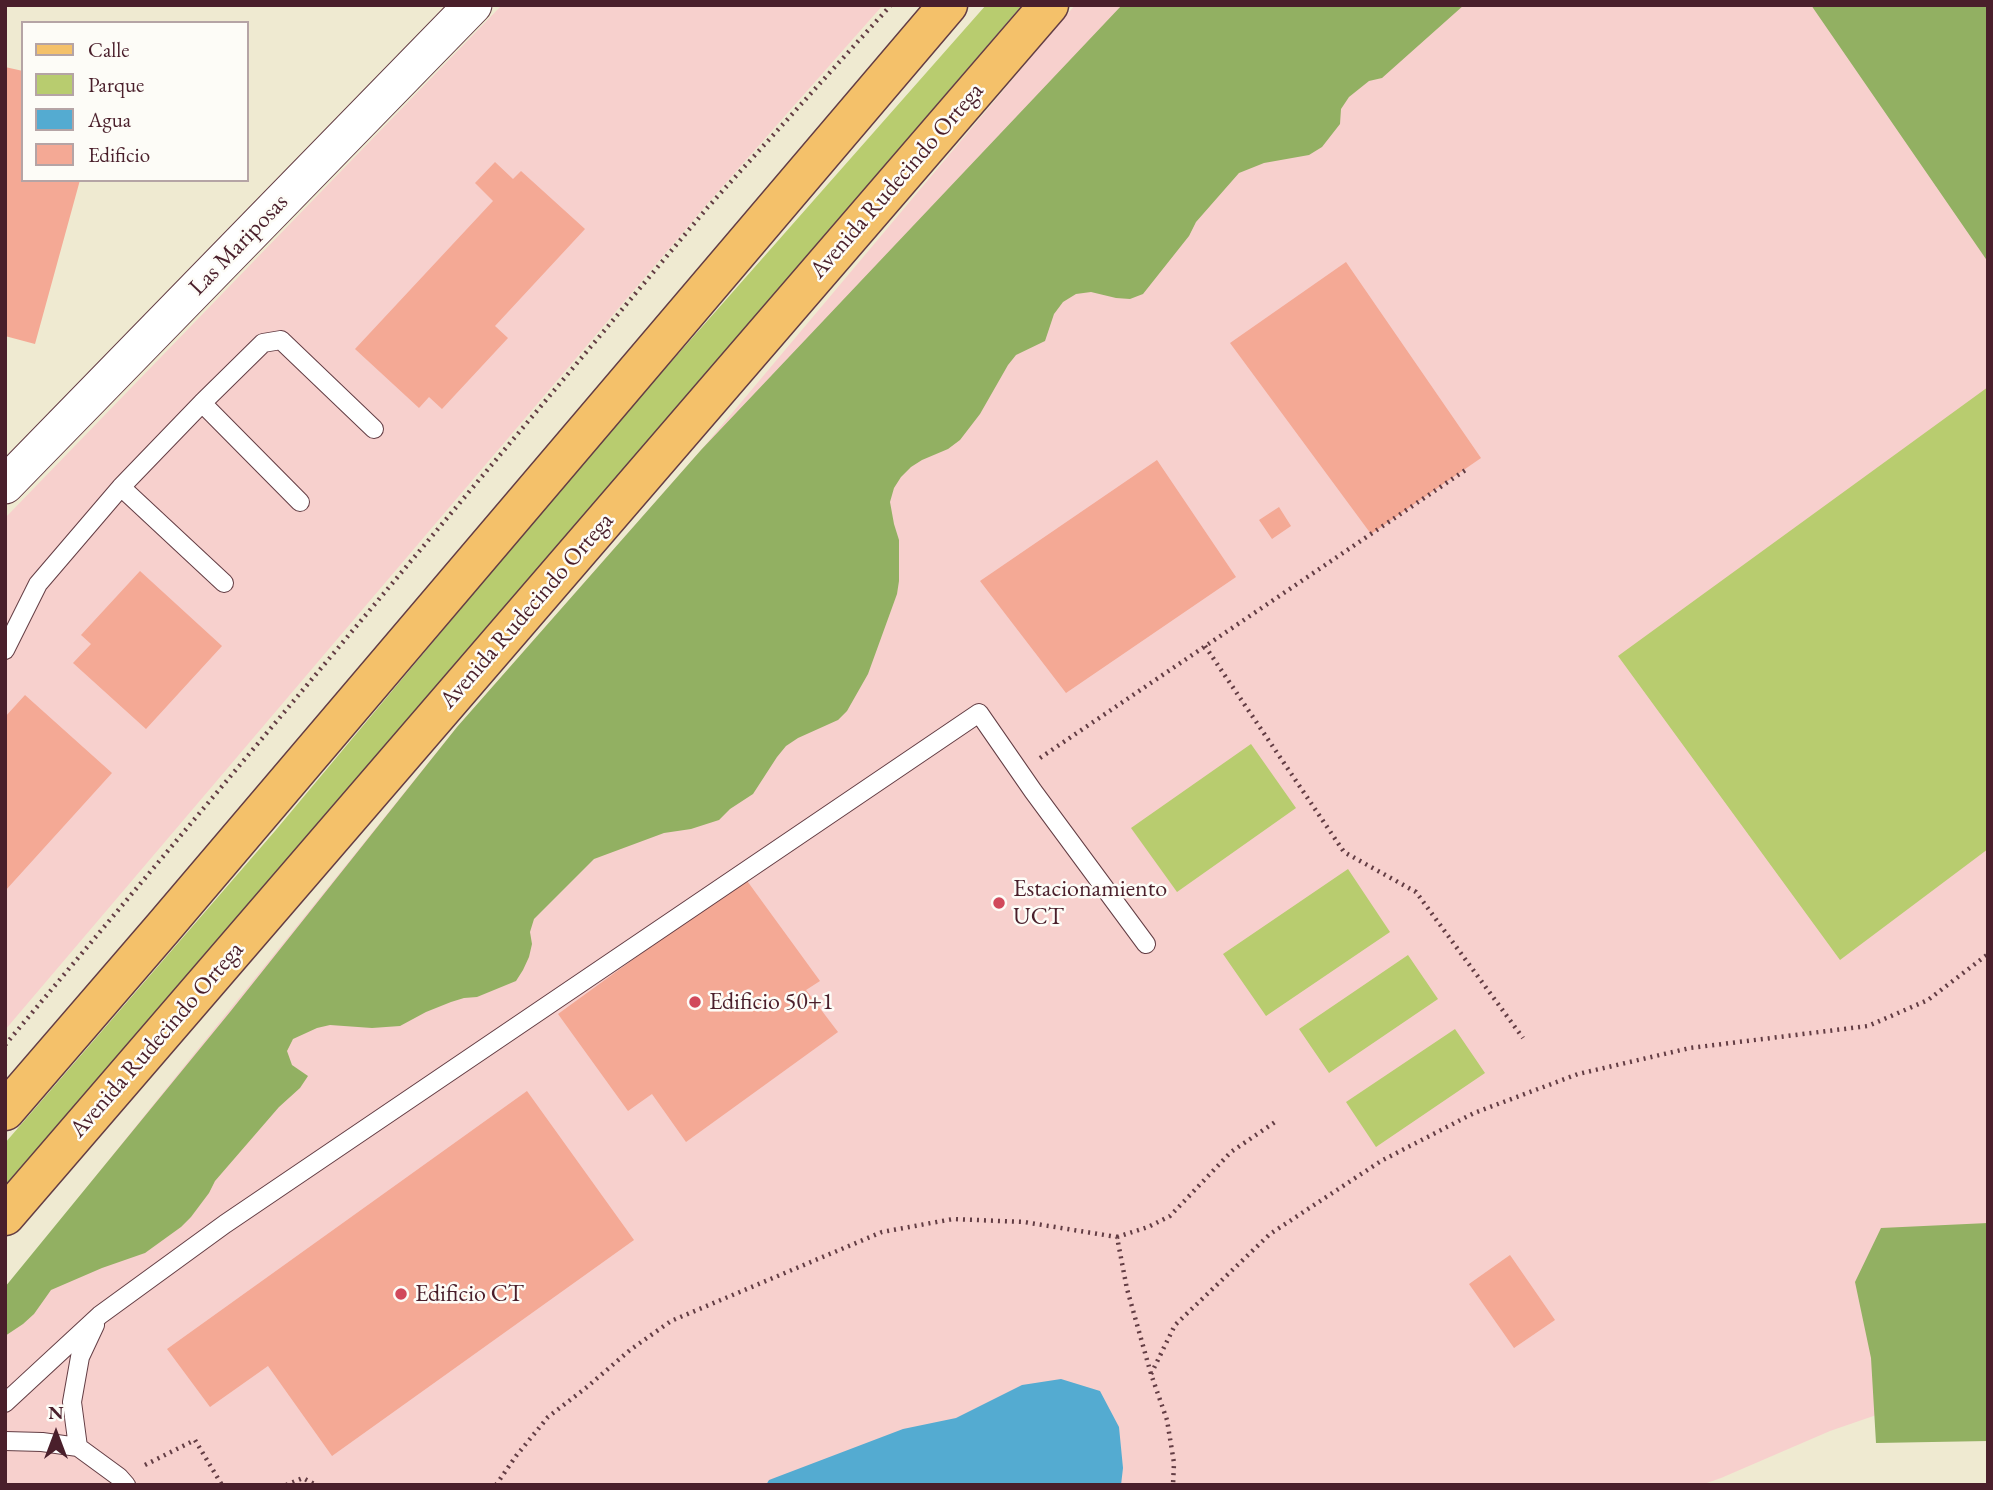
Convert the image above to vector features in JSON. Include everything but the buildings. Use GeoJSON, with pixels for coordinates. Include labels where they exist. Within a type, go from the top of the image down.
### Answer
{"type":"FeatureCollection","features":[{"type":"Feature","properties":{"kind":"main road"},"geometry":{"type":"LineString","coordinates":[[5,1111],[948,5]]}},
{"type":"Feature","properties":{"kind":"main road","name":"Avenida Rudecindo Ortega"},"geometry":{"type":"LineString","coordinates":[[5,1216],[1049,5]]}},
{"type":"Feature","properties":{"kind":"street","name":"Las Mariposas"},"geometry":{"type":"LineString","coordinates":[[5,485],[472,5]]}},
{"type":"Feature","properties":{"kind":"lane"},"geometry":{"type":"LineString","coordinates":[[5,650],[38,584],[121,487],[263,343],[281,340],[374,429]]}},
{"type":"Feature","properties":{"kind":"lane"},"geometry":{"type":"LineString","coordinates":[[202,403],[300,502]]}},
{"type":"Feature","properties":{"kind":"lane"},"geometry":{"type":"LineString","coordinates":[[121,487],[225,583]]}},
{"type":"Feature","properties":{"kind":"lane"},"geometry":{"type":"LineString","coordinates":[[5,1403],[100,1315],[225,1224],[979,713],[1146,944]]}},
{"type":"Feature","properties":{"kind":"lane"},"geometry":{"type":"LineString","coordinates":[[78,1447],[72,1402],[80,1357],[100,1315]]}},
{"type":"Feature","properties":{"kind":"lane"},"geometry":{"type":"LineString","coordinates":[[5,1441],[78,1447],[122,1481]]}},
{"type":"Feature","properties":{"kind":"path"},"geometry":{"type":"LineString","coordinates":[[5,1045],[708,207],[891,5]]}},
{"type":"Feature","properties":{"kind":"path"},"geometry":{"type":"LineString","coordinates":[[1040,758],[1468,469]]}},
{"type":"Feature","properties":{"kind":"path"},"geometry":{"type":"LineString","coordinates":[[1205,646],[1344,852],[1416,892],[1523,1038]]}},
{"type":"Feature","properties":{"kind":"path"},"geometry":{"type":"LineString","coordinates":[[1151,1374],[1175,1325],[1270,1234],[1381,1161],[1474,1113],[1578,1074],[1690,1048],[1868,1026],[1928,1000],[1988,954]]}},
{"type":"Feature","properties":{"kind":"path"},"geometry":{"type":"LineString","coordinates":[[496,1485],[548,1417],[630,1350],[671,1321],[882,1232],[953,1219],[1024,1222],[1117,1237],[1148,1227],[1170,1216],[1231,1152],[1278,1120]]}},
{"type":"Feature","properties":{"kind":"path"},"geometry":{"type":"LineString","coordinates":[[1117,1237],[1127,1289],[1167,1420],[1174,1463],[1174,1485]]}},
{"type":"Feature","properties":{"kind":"path"},"geometry":{"type":"LineString","coordinates":[[122,1481],[195,1440],[222,1485]]}},
{"type":"Feature","properties":{"kind":"path"},"geometry":{"type":"LineString","coordinates":[[286,1485],[303,1478],[316,1485]]}},
{"type":"Feature","properties":{"kind":"shaded area"},"geometry":{"type":"Polygon","coordinates":[[[502,5],[883,5],[708,203],[5,1030],[5,518],[502,5]]]}},
{"type":"Feature","properties":{"kind":"shaded area"},"geometry":{"type":"Polygon","coordinates":[[[1075,5],[1832,5],[1988,230],[1988,1374],[1830,1431],[1701,1485],[5,1485],[5,1289],[457,727],[701,450],[1075,5]]]}},
{"type":"Feature","properties":{"kind":"green space"},"geometry":{"type":"Polygon","coordinates":[[[986,5],[1022,5],[5,1193],[5,1143],[275,831],[596,447],[986,5]]]}},
{"type":"Feature","properties":{"kind":"green space"},"geometry":{"type":"Polygon","coordinates":[[[1122,5],[1464,5],[1382,78],[1369,81],[1349,97],[1341,109],[1340,124],[1322,147],[1309,155],[1264,163],[1239,173],[1196,222],[1189,236],[1143,294],[1130,299],[1091,292],[1076,294],[1063,302],[1054,314],[1045,341],[1016,355],[980,414],[960,440],[948,449],[922,460],[901,477],[890,502],[899,540],[897,594],[868,674],[847,711],[838,720],[786,746],[753,794],[719,820],[691,829],[664,833],[594,859],[534,919],[530,932],[532,944],[529,957],[516,981],[477,997],[451,1002],[400,1026],[372,1028],[330,1025],[293,1039],[287,1051],[292,1065],[308,1076],[215,1181],[191,1217],[145,1253],[51,1290],[34,1314],[5,1336],[5,1287],[230,1012],[457,727],[701,450],[1122,5]]]}},
{"type":"Feature","properties":{"kind":"green space"},"geometry":{"type":"Polygon","coordinates":[[[1811,5],[1988,5],[1988,262],[1811,5]]]}},
{"type":"Feature","properties":{"kind":"green space"},"geometry":{"type":"Polygon","coordinates":[[[1988,387],[1988,849],[1840,960],[1618,656],[1988,387]]]}},
{"type":"Feature","properties":{"kind":"green space"},"geometry":{"type":"Polygon","coordinates":[[[1251,744],[1296,808],[1177,892],[1131,828],[1251,744]]]}},
{"type":"Feature","properties":{"kind":"green space"},"geometry":{"type":"Polygon","coordinates":[[[1348,869],[1390,932],[1266,1016],[1223,954],[1348,869]]]}},
{"type":"Feature","properties":{"kind":"green space"},"geometry":{"type":"Polygon","coordinates":[[[1408,955],[1438,999],[1329,1073],[1299,1029],[1408,955]]]}},
{"type":"Feature","properties":{"kind":"green space"},"geometry":{"type":"Polygon","coordinates":[[[1455,1029],[1485,1073],[1376,1147],[1346,1102],[1455,1029]]]}},
{"type":"Feature","properties":{"kind":"green space"},"geometry":{"type":"Polygon","coordinates":[[[1988,1223],[1988,1441],[1876,1443],[1871,1358],[1855,1282],[1881,1228],[1988,1223]]]}},
{"type":"Feature","properties":{"kind":"water"},"geometry":{"type":"Polygon","coordinates":[[[1061,1379],[1100,1391],[1119,1427],[1123,1468],[1121,1485],[766,1485],[769,1480],[903,1429],[956,1418],[1022,1385],[1061,1379]]]}},
{"type":"Feature","properties":{"kind":"place","name":"Estacionamiento UCT"},"geometry":{"type":"Point","coordinates":[999,903]}},
{"type":"Feature","properties":{"kind":"place","name":"Edificio 50+1"},"geometry":{"type":"Point","coordinates":[695,1002]}},
{"type":"Feature","properties":{"kind":"place","name":"Edificio CT"},"geometry":{"type":"Point","coordinates":[401,1294]}}]}
